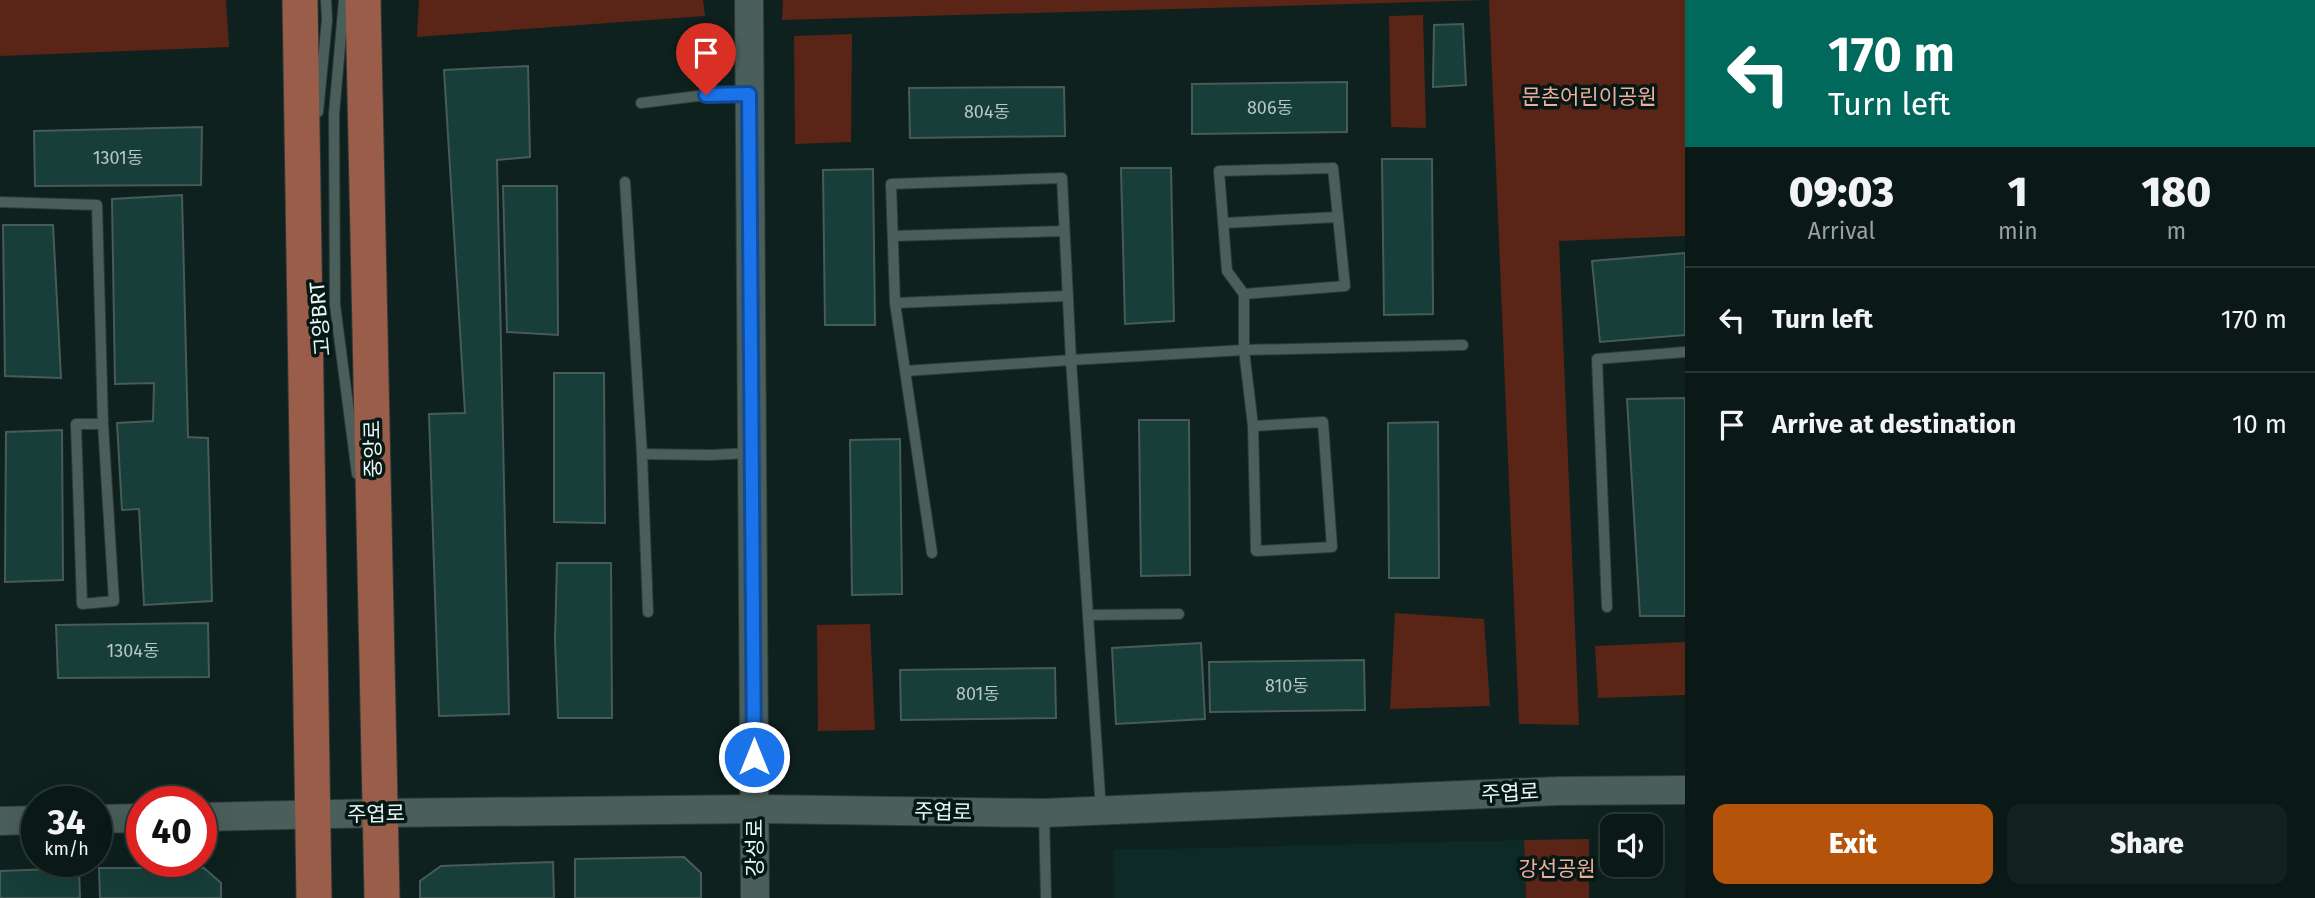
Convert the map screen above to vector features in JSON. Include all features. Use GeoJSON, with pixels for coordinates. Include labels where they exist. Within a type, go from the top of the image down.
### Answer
{"type":"FeatureCollection","features":[{"type":"Feature","properties":{"kind":"main road"},"geometry":{"type":"LineString","coordinates":[[300,0],[314,898]]}},
{"type":"Feature","properties":{"kind":"main road","name":"중앙로"},"geometry":{"type":"LineString","coordinates":[[363,0],[382,898]]}},
{"type":"Feature","properties":{"kind":"street","name":"강성로"},"geometry":{"type":"LineString","coordinates":[[749,0],[755,898]]}},
{"type":"Feature","properties":{"kind":"street","name":"주엽로"},"geometry":{"type":"LineString","coordinates":[[217,817],[755,809],[1044,813],[1558,791],[1685,790]]}},
{"type":"Feature","properties":{"kind":"street"},"geometry":{"type":"LineString","coordinates":[[0,821],[21,820]]}},
{"type":"Feature","properties":{"kind":"lane"},"geometry":{"type":"LineString","coordinates":[[317,127],[327,20],[326,0]]}},
{"type":"Feature","properties":{"kind":"lane","name":"고양BRT"},"geometry":{"type":"LineString","coordinates":[[344,0],[334,114],[335,305],[358,483]]}},
{"type":"Feature","properties":{"kind":"lane"},"geometry":{"type":"LineString","coordinates":[[641,103],[706,95],[749,94]]}},
{"type":"Feature","properties":{"kind":"lane","name":"고양BRT"},"geometry":{"type":"LineString","coordinates":[[304,260],[314,153]]}},
{"type":"Feature","properties":{"kind":"lane"},"geometry":{"type":"LineString","coordinates":[[1244,294],[1345,286],[1333,168],[1219,171],[1227,271],[1244,294],[1244,350],[1253,426],[1256,551],[1332,547],[1323,422],[1253,426]]}},
{"type":"Feature","properties":{"kind":"lane"},"geometry":{"type":"LineString","coordinates":[[932,553],[895,303],[891,184],[1062,177],[1071,360],[1101,811]]}},
{"type":"Feature","properties":{"kind":"lane"},"geometry":{"type":"LineString","coordinates":[[625,183],[642,454],[648,612]]}},
{"type":"Feature","properties":{"kind":"lane"},"geometry":{"type":"LineString","coordinates":[[0,202],[97,205],[103,424],[114,601],[82,604],[76,424],[103,424]]}},
{"type":"Feature","properties":{"kind":"lane"},"geometry":{"type":"LineString","coordinates":[[1224,223],[1338,217]]}},
{"type":"Feature","properties":{"kind":"lane"},"geometry":{"type":"LineString","coordinates":[[892,236],[1064,231]]}},
{"type":"Feature","properties":{"kind":"lane"},"geometry":{"type":"LineString","coordinates":[[895,303],[1068,296]]}},
{"type":"Feature","properties":{"kind":"lane"},"geometry":{"type":"LineString","coordinates":[[905,371],[1244,350],[1463,345]]}},
{"type":"Feature","properties":{"kind":"lane"},"geometry":{"type":"LineString","coordinates":[[1607,607],[1597,359],[1685,352]]}},
{"type":"Feature","properties":{"kind":"lane"},"geometry":{"type":"LineString","coordinates":[[642,454],[752,453]]}},
{"type":"Feature","properties":{"kind":"lane"},"geometry":{"type":"LineString","coordinates":[[361,510],[377,633]]}},
{"type":"Feature","properties":{"kind":"lane"},"geometry":{"type":"LineString","coordinates":[[1088,615],[1179,614]]}},
{"type":"Feature","properties":{"kind":"lane"},"geometry":{"type":"LineString","coordinates":[[1044,813],[1046,898]]}},
{"type":"Feature","properties":{"kind":"shaded area"},"geometry":{"type":"Polygon","coordinates":[[[1524,840],[1526,898],[1114,898],[1113,850],[1524,840]]]}},
{"type":"Feature","properties":{"kind":"green space"},"geometry":{"type":"Polygon","coordinates":[[[0,0],[226,0],[229,47],[0,56],[0,0]]]}},
{"type":"Feature","properties":{"kind":"green space"},"geometry":{"type":"Polygon","coordinates":[[[419,0],[703,0],[705,16],[417,37],[419,0]]]}},
{"type":"Feature","properties":{"kind":"green space"},"geometry":{"type":"Polygon","coordinates":[[[783,0],[1489,0],[782,20],[783,0]]]}},
{"type":"Feature","properties":{"kind":"green space","name":"문촌어린이공원"},"geometry":{"type":"Polygon","coordinates":[[[1489,0],[1685,0],[1685,236],[1559,241],[1579,725],[1519,724],[1489,0]]]}},
{"type":"Feature","properties":{"kind":"green space"},"geometry":{"type":"Polygon","coordinates":[[[1423,15],[1426,128],[1391,127],[1389,16],[1423,15]]]}},
{"type":"Feature","properties":{"kind":"green space"},"geometry":{"type":"Polygon","coordinates":[[[852,34],[851,142],[795,144],[794,36],[852,34]]]}},
{"type":"Feature","properties":{"kind":"green space"},"geometry":{"type":"Polygon","coordinates":[[[1395,613],[1484,619],[1490,706],[1390,709],[1395,613]]]}},
{"type":"Feature","properties":{"kind":"green space"},"geometry":{"type":"Polygon","coordinates":[[[870,624],[875,730],[818,731],[817,625],[870,624]]]}},
{"type":"Feature","properties":{"kind":"green space"},"geometry":{"type":"Polygon","coordinates":[[[1685,642],[1685,695],[1598,698],[1595,646],[1685,642]]]}},
{"type":"Feature","properties":{"kind":"green space","name":"강선공원"},"geometry":{"type":"Polygon","coordinates":[[[1589,839],[1589,898],[1526,898],[1524,840],[1589,839]]]}},
{"type":"Feature","properties":{"kind":"building"},"geometry":{"type":"Polygon","coordinates":[[[1463,24],[1466,85],[1433,87],[1434,25],[1463,24]]]}},
{"type":"Feature","properties":{"kind":"building"},"geometry":{"type":"Polygon","coordinates":[[[528,66],[530,157],[497,160],[509,714],[439,716],[429,414],[465,413],[444,70],[528,66]]]}},
{"type":"Feature","properties":{"kind":"building"},"geometry":{"type":"Polygon","coordinates":[[[1347,82],[1347,132],[1192,134],[1192,84],[1347,82]]]}},
{"type":"Feature","properties":{"kind":"building"},"geometry":{"type":"Polygon","coordinates":[[[1064,87],[1065,136],[910,138],[909,88],[1064,87]]]}},
{"type":"Feature","properties":{"kind":"building"},"geometry":{"type":"Polygon","coordinates":[[[202,127],[201,185],[35,186],[34,131],[202,127]]]}},
{"type":"Feature","properties":{"kind":"building"},"geometry":{"type":"Polygon","coordinates":[[[1382,159],[1432,159],[1433,314],[1384,315],[1382,159]]]}},
{"type":"Feature","properties":{"kind":"building"},"geometry":{"type":"Polygon","coordinates":[[[1121,168],[1171,168],[1174,321],[1125,324],[1121,168]]]}},
{"type":"Feature","properties":{"kind":"building"},"geometry":{"type":"Polygon","coordinates":[[[873,169],[875,325],[825,325],[823,170],[873,169]]]}},
{"type":"Feature","properties":{"kind":"building"},"geometry":{"type":"Polygon","coordinates":[[[503,186],[557,186],[558,335],[507,332],[503,186]]]}},
{"type":"Feature","properties":{"kind":"building"},"geometry":{"type":"Polygon","coordinates":[[[182,195],[188,437],[208,438],[212,601],[144,605],[139,509],[122,510],[117,423],[153,421],[154,383],[115,384],[112,199],[182,195]]]}},
{"type":"Feature","properties":{"kind":"building"},"geometry":{"type":"Polygon","coordinates":[[[3,225],[53,225],[61,378],[5,376],[3,225]]]}},
{"type":"Feature","properties":{"kind":"building"},"geometry":{"type":"Polygon","coordinates":[[[1685,253],[1685,335],[1600,342],[1592,261],[1685,253]]]}},
{"type":"Feature","properties":{"kind":"building"},"geometry":{"type":"Polygon","coordinates":[[[554,373],[604,373],[605,523],[554,522],[554,373]]]}},
{"type":"Feature","properties":{"kind":"building"},"geometry":{"type":"Polygon","coordinates":[[[1685,398],[1685,616],[1640,616],[1627,399],[1685,398]]]}},
{"type":"Feature","properties":{"kind":"building"},"geometry":{"type":"Polygon","coordinates":[[[1139,420],[1189,420],[1190,575],[1141,576],[1139,420]]]}},
{"type":"Feature","properties":{"kind":"building"},"geometry":{"type":"Polygon","coordinates":[[[1438,422],[1439,578],[1389,578],[1388,423],[1438,422]]]}},
{"type":"Feature","properties":{"kind":"building"},"geometry":{"type":"Polygon","coordinates":[[[62,430],[63,580],[5,582],[6,432],[62,430]]]}},
{"type":"Feature","properties":{"kind":"building"},"geometry":{"type":"Polygon","coordinates":[[[900,439],[902,594],[852,595],[850,440],[900,439]]]}},
{"type":"Feature","properties":{"kind":"building"},"geometry":{"type":"Polygon","coordinates":[[[557,563],[611,563],[612,718],[558,718],[555,640],[557,563]]]}},
{"type":"Feature","properties":{"kind":"building"},"geometry":{"type":"Polygon","coordinates":[[[208,623],[209,677],[58,678],[56,625],[208,623]]]}},
{"type":"Feature","properties":{"kind":"building"},"geometry":{"type":"Polygon","coordinates":[[[1201,643],[1205,719],[1116,724],[1112,648],[1201,643]]]}},
{"type":"Feature","properties":{"kind":"building"},"geometry":{"type":"Polygon","coordinates":[[[1364,660],[1365,710],[1210,712],[1209,662],[1364,660]]]}},
{"type":"Feature","properties":{"kind":"building"},"geometry":{"type":"Polygon","coordinates":[[[1055,668],[1056,718],[901,720],[900,670],[1055,668]]]}},
{"type":"Feature","properties":{"kind":"building"},"geometry":{"type":"Polygon","coordinates":[[[684,857],[701,873],[701,898],[575,898],[575,859],[684,857]]]}},
{"type":"Feature","properties":{"kind":"building"},"geometry":{"type":"Polygon","coordinates":[[[553,862],[554,898],[420,898],[420,881],[441,866],[553,862]]]}},
{"type":"Feature","properties":{"kind":"building"},"geometry":{"type":"Polygon","coordinates":[[[112,868],[126,868],[126,877],[214,877],[221,883],[221,898],[100,898],[99,877],[112,877],[112,868]]]}},
{"type":"Feature","properties":{"kind":"building"},"geometry":{"type":"Polygon","coordinates":[[[21,870],[21,877],[79,877],[80,898],[0,898],[0,871],[21,870]]]}},
{"type":"Feature","properties":{"kind":"route"},"geometry":{"type":"LineString","coordinates":[[706,95],[749,94],[754,757]]}}]}
